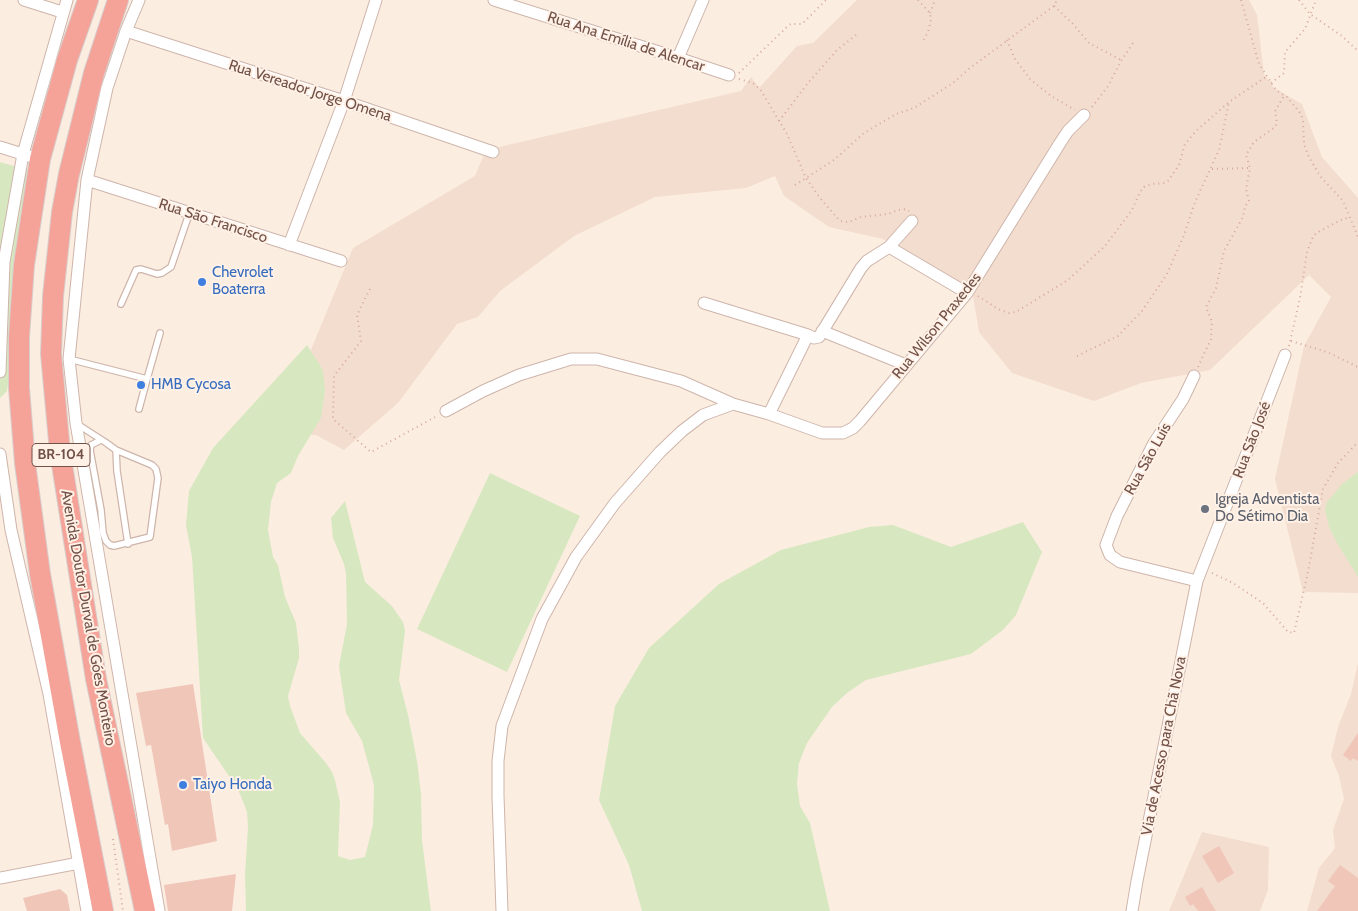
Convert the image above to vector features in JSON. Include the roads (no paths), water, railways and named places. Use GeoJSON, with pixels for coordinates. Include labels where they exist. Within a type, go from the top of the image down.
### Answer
{"type":"FeatureCollection","features":[{"type":"Feature","properties":{"kind":"highway","name":"BR-104"},"geometry":{"type":"LineString","coordinates":[[88,0],[31,156],[18,234],[24,265],[19,337],[19,388],[25,463],[54,688],[103,911]]}},
{"type":"Feature","properties":{"kind":"highway","name":"Avenida Doutor Durval de Góes Monteiro"},"geometry":{"type":"LineString","coordinates":[[132,2],[94,73],[69,174],[62,212],[52,296],[51,354],[60,452],[96,679],[145,911]]}},
{"type":"Feature","properties":{"kind":"street"},"geometry":{"type":"LineString","coordinates":[[24,0],[62,12]]}},
{"type":"Feature","properties":{"kind":"street"},"geometry":{"type":"LineString","coordinates":[[0,147],[31,156],[62,12],[67,0]]}},
{"type":"Feature","properties":{"kind":"street"},"geometry":{"type":"LineString","coordinates":[[289,245],[344,101],[376,0]]}},
{"type":"Feature","properties":{"kind":"street","name":"Rua Ana Emília de Alencar"},"geometry":{"type":"LineString","coordinates":[[494,0],[729,75]]}},
{"type":"Feature","properties":{"kind":"street"},"geometry":{"type":"LineString","coordinates":[[678,58],[703,0]]}},
{"type":"Feature","properties":{"kind":"street"},"geometry":{"type":"LineString","coordinates":[[132,2],[126,31],[107,88],[87,180],[69,359],[76,423],[159,911]]}},
{"type":"Feature","properties":{"kind":"street","name":"Rua Vereador Jorge Omena"},"geometry":{"type":"LineString","coordinates":[[126,31],[344,101],[493,152]]}},
{"type":"Feature","properties":{"kind":"street","name":"Rua Wilson Praxedes"},"geometry":{"type":"LineString","coordinates":[[446,411],[483,391],[519,375],[571,359],[609,361],[681,381],[733,404],[769,414],[822,434],[843,433],[853,428],[860,421],[968,292],[1068,131],[1084,115]]}},
{"type":"Feature","properties":{"kind":"street","name":"Rua São Francisco"},"geometry":{"type":"LineString","coordinates":[[87,180],[340,261]]}},
{"type":"Feature","properties":{"kind":"street"},"geometry":{"type":"LineString","coordinates":[[704,303],[817,338],[861,268],[867,261],[890,247],[912,221]]}},
{"type":"Feature","properties":{"kind":"street"},"geometry":{"type":"LineString","coordinates":[[0,372],[2,254],[18,234]]}},
{"type":"Feature","properties":{"kind":"street"},"geometry":{"type":"LineString","coordinates":[[890,247],[968,292]]}},
{"type":"Feature","properties":{"kind":"street"},"geometry":{"type":"LineString","coordinates":[[822,331],[906,365]]}},
{"type":"Feature","properties":{"kind":"street"},"geometry":{"type":"LineString","coordinates":[[769,414],[808,336]]}},
{"type":"Feature","properties":{"kind":"street","name":"Rua São José"},"geometry":{"type":"LineString","coordinates":[[1197,581],[1285,355]]}},
{"type":"Feature","properties":{"kind":"street","name":"Rua São Luís"},"geometry":{"type":"LineString","coordinates":[[1194,376],[1154,443],[1117,516],[1106,545],[1110,555],[1120,562],[1197,581]]}},
{"type":"Feature","properties":{"kind":"street"},"geometry":{"type":"LineString","coordinates":[[502,911],[498,796],[498,761],[502,726],[542,619],[572,564],[592,534],[615,503],[660,452],[682,431],[703,415],[733,404]]}},
{"type":"Feature","properties":{"kind":"street"},"geometry":{"type":"LineString","coordinates":[[0,454],[11,530],[54,688],[87,911]]}},
{"type":"Feature","properties":{"kind":"street","name":"Via de Acesso para Chã Nova"},"geometry":{"type":"LineString","coordinates":[[1132,911],[1197,581]]}},
{"type":"Feature","properties":{"kind":"street"},"geometry":{"type":"LineString","coordinates":[[0,878],[79,862]]}},
{"type":"Feature","properties":{"kind":"lane"},"geometry":{"type":"LineString","coordinates":[[121,304],[136,270],[142,269],[157,274],[171,267],[190,214]]}},
{"type":"Feature","properties":{"kind":"lane"},"geometry":{"type":"LineString","coordinates":[[139,409],[160,333]]}},
{"type":"Feature","properties":{"kind":"lane"},"geometry":{"type":"LineString","coordinates":[[69,359],[147,379]]}},
{"type":"Feature","properties":{"kind":"lane"},"geometry":{"type":"LineString","coordinates":[[76,423],[116,450],[152,465],[158,473],[152,534],[147,538],[128,544],[110,545],[104,537],[90,450],[91,445],[101,440]]}},
{"type":"Feature","properties":{"kind":"lane"},"geometry":{"type":"LineString","coordinates":[[116,450],[117,471],[128,544]]}},
{"type":"Feature","properties":{"kind":"place","name":"Chevrolet Boaterra"},"geometry":{"type":"Point","coordinates":[202,282]}},
{"type":"Feature","properties":{"kind":"place","name":"HMB Cycosa"},"geometry":{"type":"Point","coordinates":[141,385]}},
{"type":"Feature","properties":{"kind":"place","name":"Igreja Adventista Do Sétimo Dia"},"geometry":{"type":"Point","coordinates":[1205,509]}},
{"type":"Feature","properties":{"kind":"place","name":"Taiyo Honda"},"geometry":{"type":"Point","coordinates":[183,785]}}]}
